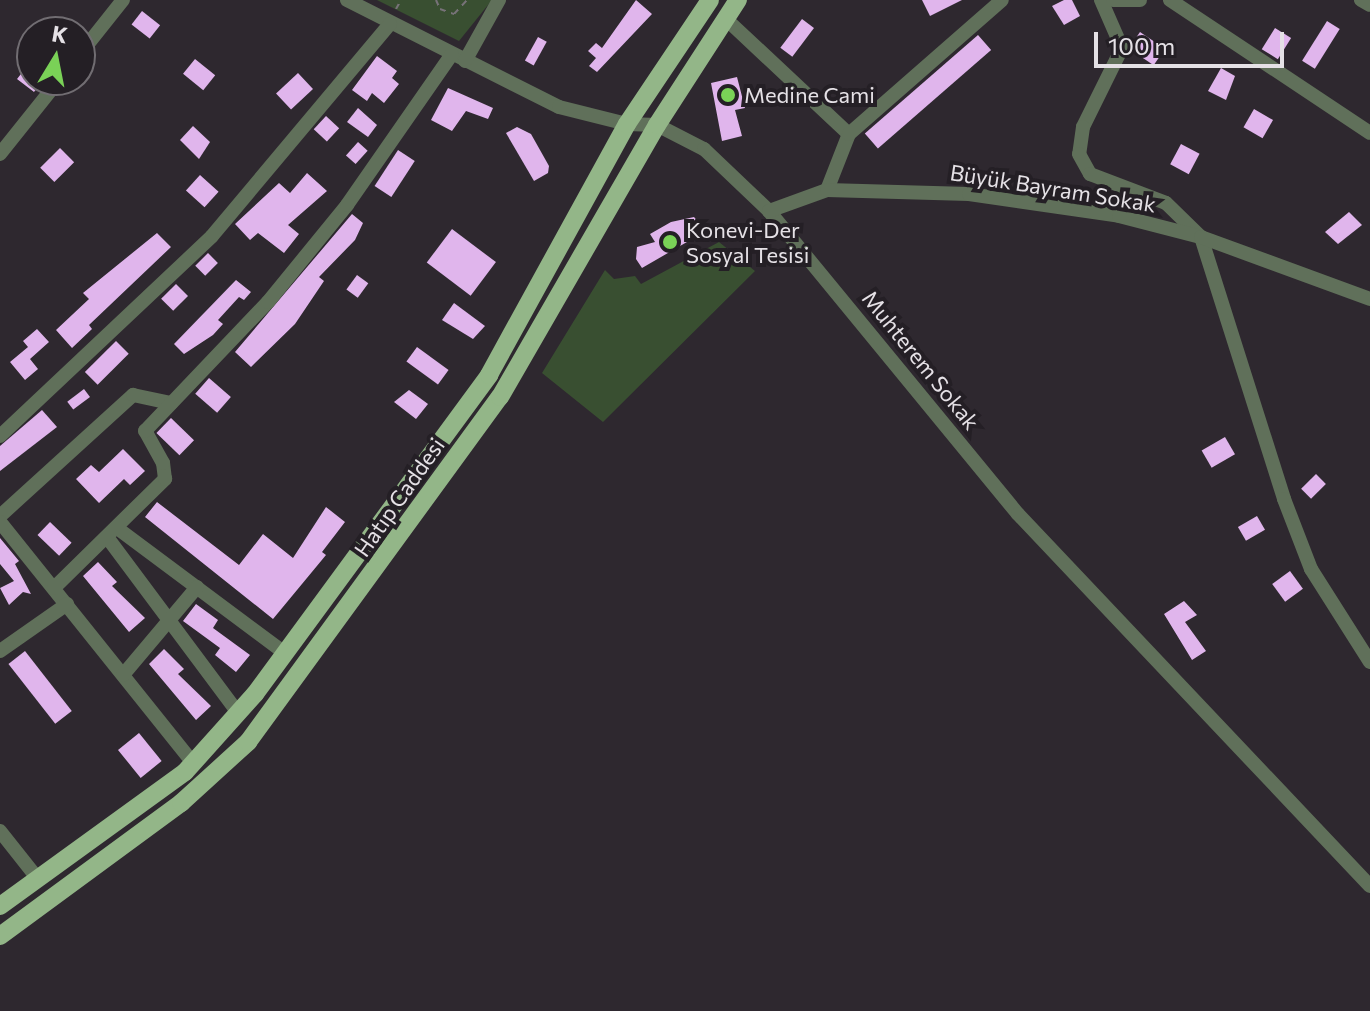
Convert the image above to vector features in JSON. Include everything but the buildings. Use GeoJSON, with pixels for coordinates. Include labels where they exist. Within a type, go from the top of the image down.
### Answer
{"type":"FeatureCollection","features":[{"type":"Feature","properties":{"kind":"main road","name":"Hatıp Caddesi"},"geometry":{"type":"LineString","coordinates":[[0,906],[193,763],[238,713],[489,375],[627,124],[710,0]]}},
{"type":"Feature","properties":{"kind":"main road","name":"Hatıp Caddesi"},"geometry":{"type":"LineString","coordinates":[[0,936],[181,803],[248,742],[500,397],[657,125],[738,0]]}},
{"type":"Feature","properties":{"kind":"street"},"geometry":{"type":"LineString","coordinates":[[96,34],[123,0]]}},
{"type":"Feature","properties":{"kind":"street","name":"Muhterem Sokak"},"geometry":{"type":"LineString","coordinates":[[347,0],[559,107],[627,124],[657,125],[704,149],[769,211],[1018,514],[1370,886]]}},
{"type":"Feature","properties":{"kind":"street"},"geometry":{"type":"LineString","coordinates":[[54,588],[165,479],[163,463],[145,431],[268,302],[347,205],[499,0]]}},
{"type":"Feature","properties":{"kind":"street"},"geometry":{"type":"LineString","coordinates":[[975,0],[987,11]]}},
{"type":"Feature","properties":{"kind":"street"},"geometry":{"type":"LineString","coordinates":[[827,190],[849,134],[1002,0]]}},
{"type":"Feature","properties":{"kind":"street"},"geometry":{"type":"LineString","coordinates":[[1101,0],[1122,48],[1083,127],[1079,154],[1090,174],[1166,203],[1201,237],[1311,569],[1370,662]]}},
{"type":"Feature","properties":{"kind":"street"},"geometry":{"type":"LineString","coordinates":[[1113,0],[1140,0]]}},
{"type":"Feature","properties":{"kind":"street"},"geometry":{"type":"LineString","coordinates":[[1170,0],[1370,133]]}},
{"type":"Feature","properties":{"kind":"street"},"geometry":{"type":"LineString","coordinates":[[1361,0],[1370,5]]}},
{"type":"Feature","properties":{"kind":"street"},"geometry":{"type":"LineString","coordinates":[[726,19],[849,134]]}},
{"type":"Feature","properties":{"kind":"street"},"geometry":{"type":"LineString","coordinates":[[0,436],[212,236],[390,24]]}},
{"type":"Feature","properties":{"kind":"street"},"geometry":{"type":"LineString","coordinates":[[0,154],[46,96]]}},
{"type":"Feature","properties":{"kind":"street","name":"Büyük Bayram Sokak"},"geometry":{"type":"LineString","coordinates":[[769,211],[827,190],[969,194],[1119,216],[1201,237],[1370,299]]}},
{"type":"Feature","properties":{"kind":"street"},"geometry":{"type":"LineString","coordinates":[[0,516],[133,395],[171,403]]}},
{"type":"Feature","properties":{"kind":"street"},"geometry":{"type":"LineString","coordinates":[[0,522],[193,763]]}},
{"type":"Feature","properties":{"kind":"street"},"geometry":{"type":"LineString","coordinates":[[112,532],[197,587],[285,653]]}},
{"type":"Feature","properties":{"kind":"street"},"geometry":{"type":"LineString","coordinates":[[112,532],[169,626],[238,713]]}},
{"type":"Feature","properties":{"kind":"street"},"geometry":{"type":"LineString","coordinates":[[123,675],[169,626],[197,587]]}},
{"type":"Feature","properties":{"kind":"street"},"geometry":{"type":"LineString","coordinates":[[0,651],[67,604]]}},
{"type":"Feature","properties":{"kind":"street"},"geometry":{"type":"LineString","coordinates":[[0,831],[38,879]]}},
{"type":"Feature","properties":{"kind":"path"},"geometry":{"type":"LineString","coordinates":[[436,0],[444,12],[454,14],[467,0]]}},
{"type":"Feature","properties":{"kind":"green space"},"geometry":{"type":"Polygon","coordinates":[[[377,0],[492,0],[459,41],[377,0]]]}},
{"type":"Feature","properties":{"kind":"green space"},"geometry":{"type":"Polygon","coordinates":[[[719,242],[755,271],[603,422],[542,373],[605,270],[614,279],[635,276],[641,284],[719,242]]]}},
{"type":"Feature","properties":{"kind":"place","name":"Medine Cami"},"geometry":{"type":"Point","coordinates":[728,95]}},
{"type":"Feature","properties":{"kind":"place","name":"Konevi-Der Sosyal Tesisi"},"geometry":{"type":"Point","coordinates":[670,242]}}]}
